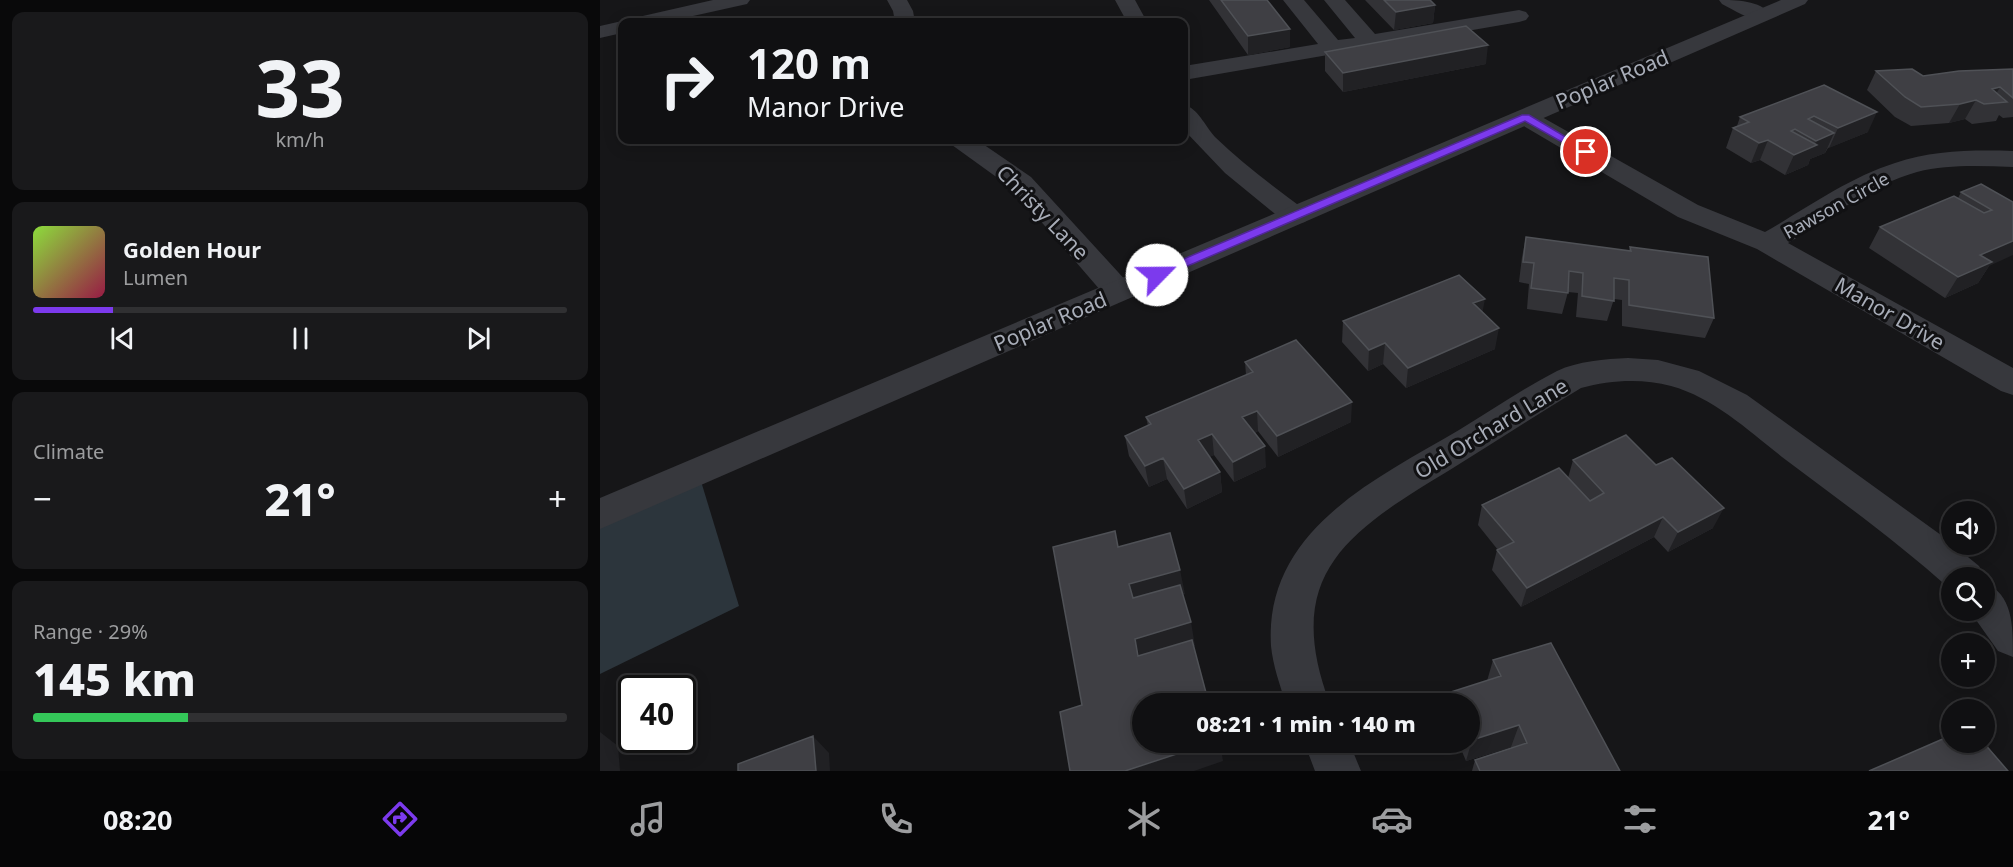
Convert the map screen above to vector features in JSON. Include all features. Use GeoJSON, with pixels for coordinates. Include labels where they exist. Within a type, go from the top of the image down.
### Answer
{"type":"FeatureCollection","features":[{"type":"Feature","properties":{"kind":"street"},"geometry":{"type":"LineString","coordinates":[[659,18],[740,0]]}},
{"type":"Feature","properties":{"kind":"street"},"geometry":{"type":"LineString","coordinates":[[897,0],[905,18]]}},
{"type":"Feature","properties":{"kind":"street"},"geometry":{"type":"LineString","coordinates":[[1125,0],[1135,18]]}},
{"type":"Feature","properties":{"kind":"street"},"geometry":{"type":"LineString","coordinates":[[1293,0],[1333,48]]}},
{"type":"Feature","properties":{"kind":"street"},"geometry":{"type":"LineString","coordinates":[[1334,0],[1370,42]]}},
{"type":"Feature","properties":{"kind":"street"},"geometry":{"type":"LineString","coordinates":[[1729,0],[1761,15]]}},
{"type":"Feature","properties":{"kind":"street","name":"Poplar Road"},"geometry":{"type":"LineString","coordinates":[[600,514],[1798,0]]}},
{"type":"Feature","properties":{"kind":"street"},"geometry":{"type":"LineString","coordinates":[[1188,72],[1519,16]]}},
{"type":"Feature","properties":{"kind":"street"},"geometry":{"type":"LineString","coordinates":[[600,32],[618,28]]}},
{"type":"Feature","properties":{"kind":"street","name":"Manor Drive"},"geometry":{"type":"LineString","coordinates":[[1537,112],[1688,211],[1767,243],[2013,383]]}},
{"type":"Feature","properties":{"kind":"street"},"geometry":{"type":"LineString","coordinates":[[1188,119],[1195,130],[1294,216]]}},
{"type":"Feature","properties":{"kind":"street","name":"Christy Lane"},"geometry":{"type":"LineString","coordinates":[[967,144],[1022,183],[1118,291]]}},
{"type":"Feature","properties":{"kind":"street","name":"Rawson Circle"},"geometry":{"type":"LineString","coordinates":[[1767,243],[1880,178],[1905,168],[1957,159],[2013,159]]}},
{"type":"Feature","properties":{"kind":"street","name":"Old Orchard Lane"},"geometry":{"type":"LineString","coordinates":[[1303,693],[1298,682],[1290,642],[1293,602],[1312,558],[1361,508],[1394,486],[1570,379],[1595,371],[1646,370],[1684,378],[1726,397],[1929,546],[1953,567]]}},
{"type":"Feature","properties":{"kind":"street"},"geometry":{"type":"LineString","coordinates":[[1995,614],[2013,639]]}},
{"type":"Feature","properties":{"kind":"street"},"geometry":{"type":"LineString","coordinates":[[1331,753],[1338,771]]}},
{"type":"Feature","properties":{"kind":"shaded area"},"geometry":{"type":"Polygon","coordinates":[[[700,478],[739,606],[600,674],[600,518],[700,478]]]}},
{"type":"Feature","properties":{"kind":"building"},"geometry":{"type":"Polygon","coordinates":[[[1221,0],[1267,0],[1290,29],[1248,36],[1221,0]]]}},
{"type":"Feature","properties":{"kind":"building"},"geometry":{"type":"Polygon","coordinates":[[[1384,0],[1430,0],[1435,5],[1396,12],[1384,0]]]}},
{"type":"Feature","properties":{"kind":"building"},"geometry":{"type":"Polygon","coordinates":[[[1466,26],[1488,45],[1343,73],[1325,52],[1466,26]]]}},
{"type":"Feature","properties":{"kind":"building"},"geometry":{"type":"Polygon","coordinates":[[[1912,69],[1923,76],[1959,71],[2013,69],[2013,98],[2000,87],[1992,89],[2007,102],[1984,104],[1976,100],[1960,104],[1921,107],[1905,97],[1876,71],[1912,69]]]}},
{"type":"Feature","properties":{"kind":"building"},"geometry":{"type":"Polygon","coordinates":[[[1824,85],[1877,112],[1838,128],[1814,116],[1808,119],[1834,133],[1816,141],[1795,129],[1791,131],[1817,145],[1794,155],[1768,140],[1759,143],[1733,128],[1749,122],[1740,117],[1824,85]]]}},
{"type":"Feature","properties":{"kind":"building"},"geometry":{"type":"Polygon","coordinates":[[[1981,184],[2013,202],[2013,241],[1980,255],[1992,262],[1958,277],[1880,227],[1954,196],[1984,213],[1992,210],[1961,192],[1981,184]]]}},
{"type":"Feature","properties":{"kind":"building"},"geometry":{"type":"Polygon","coordinates":[[[1526,237],[1631,251],[1630,247],[1708,257],[1714,318],[1629,305],[1629,280],[1614,278],[1614,301],[1582,296],[1583,273],[1569,271],[1568,293],[1531,288],[1534,263],[1523,262],[1526,237]]]}},
{"type":"Feature","properties":{"kind":"building"},"geometry":{"type":"Polygon","coordinates":[[[1459,275],[1485,299],[1473,303],[1499,328],[1408,368],[1385,343],[1369,350],[1343,321],[1459,275]]]}},
{"type":"Feature","properties":{"kind":"building"},"geometry":{"type":"Polygon","coordinates":[[[1296,340],[1352,402],[1277,436],[1257,411],[1242,417],[1265,446],[1233,462],[1212,434],[1198,440],[1220,472],[1184,489],[1163,458],[1145,466],[1125,436],[1151,424],[1146,417],[1253,372],[1245,362],[1296,340]]]}},
{"type":"Feature","properties":{"kind":"building"},"geometry":{"type":"Polygon","coordinates":[[[1626,435],[1656,465],[1672,458],[1724,508],[1678,532],[1663,517],[1527,588],[1497,550],[1514,542],[1482,505],[1559,468],[1590,501],[1604,493],[1573,460],[1626,435]]]}},
{"type":"Feature","properties":{"kind":"building"},"geometry":{"type":"Polygon","coordinates":[[[1115,531],[1118,547],[1170,533],[1180,570],[1129,584],[1133,598],[1180,585],[1191,622],[1135,639],[1138,656],[1192,640],[1206,693],[1132,693],[1132,753],[1180,753],[1125,771],[1070,771],[1060,712],[1082,705],[1053,547],[1115,531]]]}},
{"type":"Feature","properties":{"kind":"building"},"geometry":{"type":"Polygon","coordinates":[[[1551,643],[1620,771],[1480,771],[1475,760],[1527,743],[1519,725],[1480,737],[1480,693],[1451,692],[1501,676],[1493,660],[1551,643]]]}},
{"type":"Feature","properties":{"kind":"building"},"geometry":{"type":"Polygon","coordinates":[[[813,736],[816,771],[738,771],[738,764],[813,736]]]}},
{"type":"Feature","properties":{"kind":"building"},"geometry":{"type":"Polygon","coordinates":[[[1941,740],[1941,753],[1992,753],[2008,771],[1869,771],[1941,740]]]}},
{"type":"Feature","properties":{"kind":"route"},"geometry":{"type":"LineString","coordinates":[[1157,275],[1525,117],[1586,152]]}}]}
